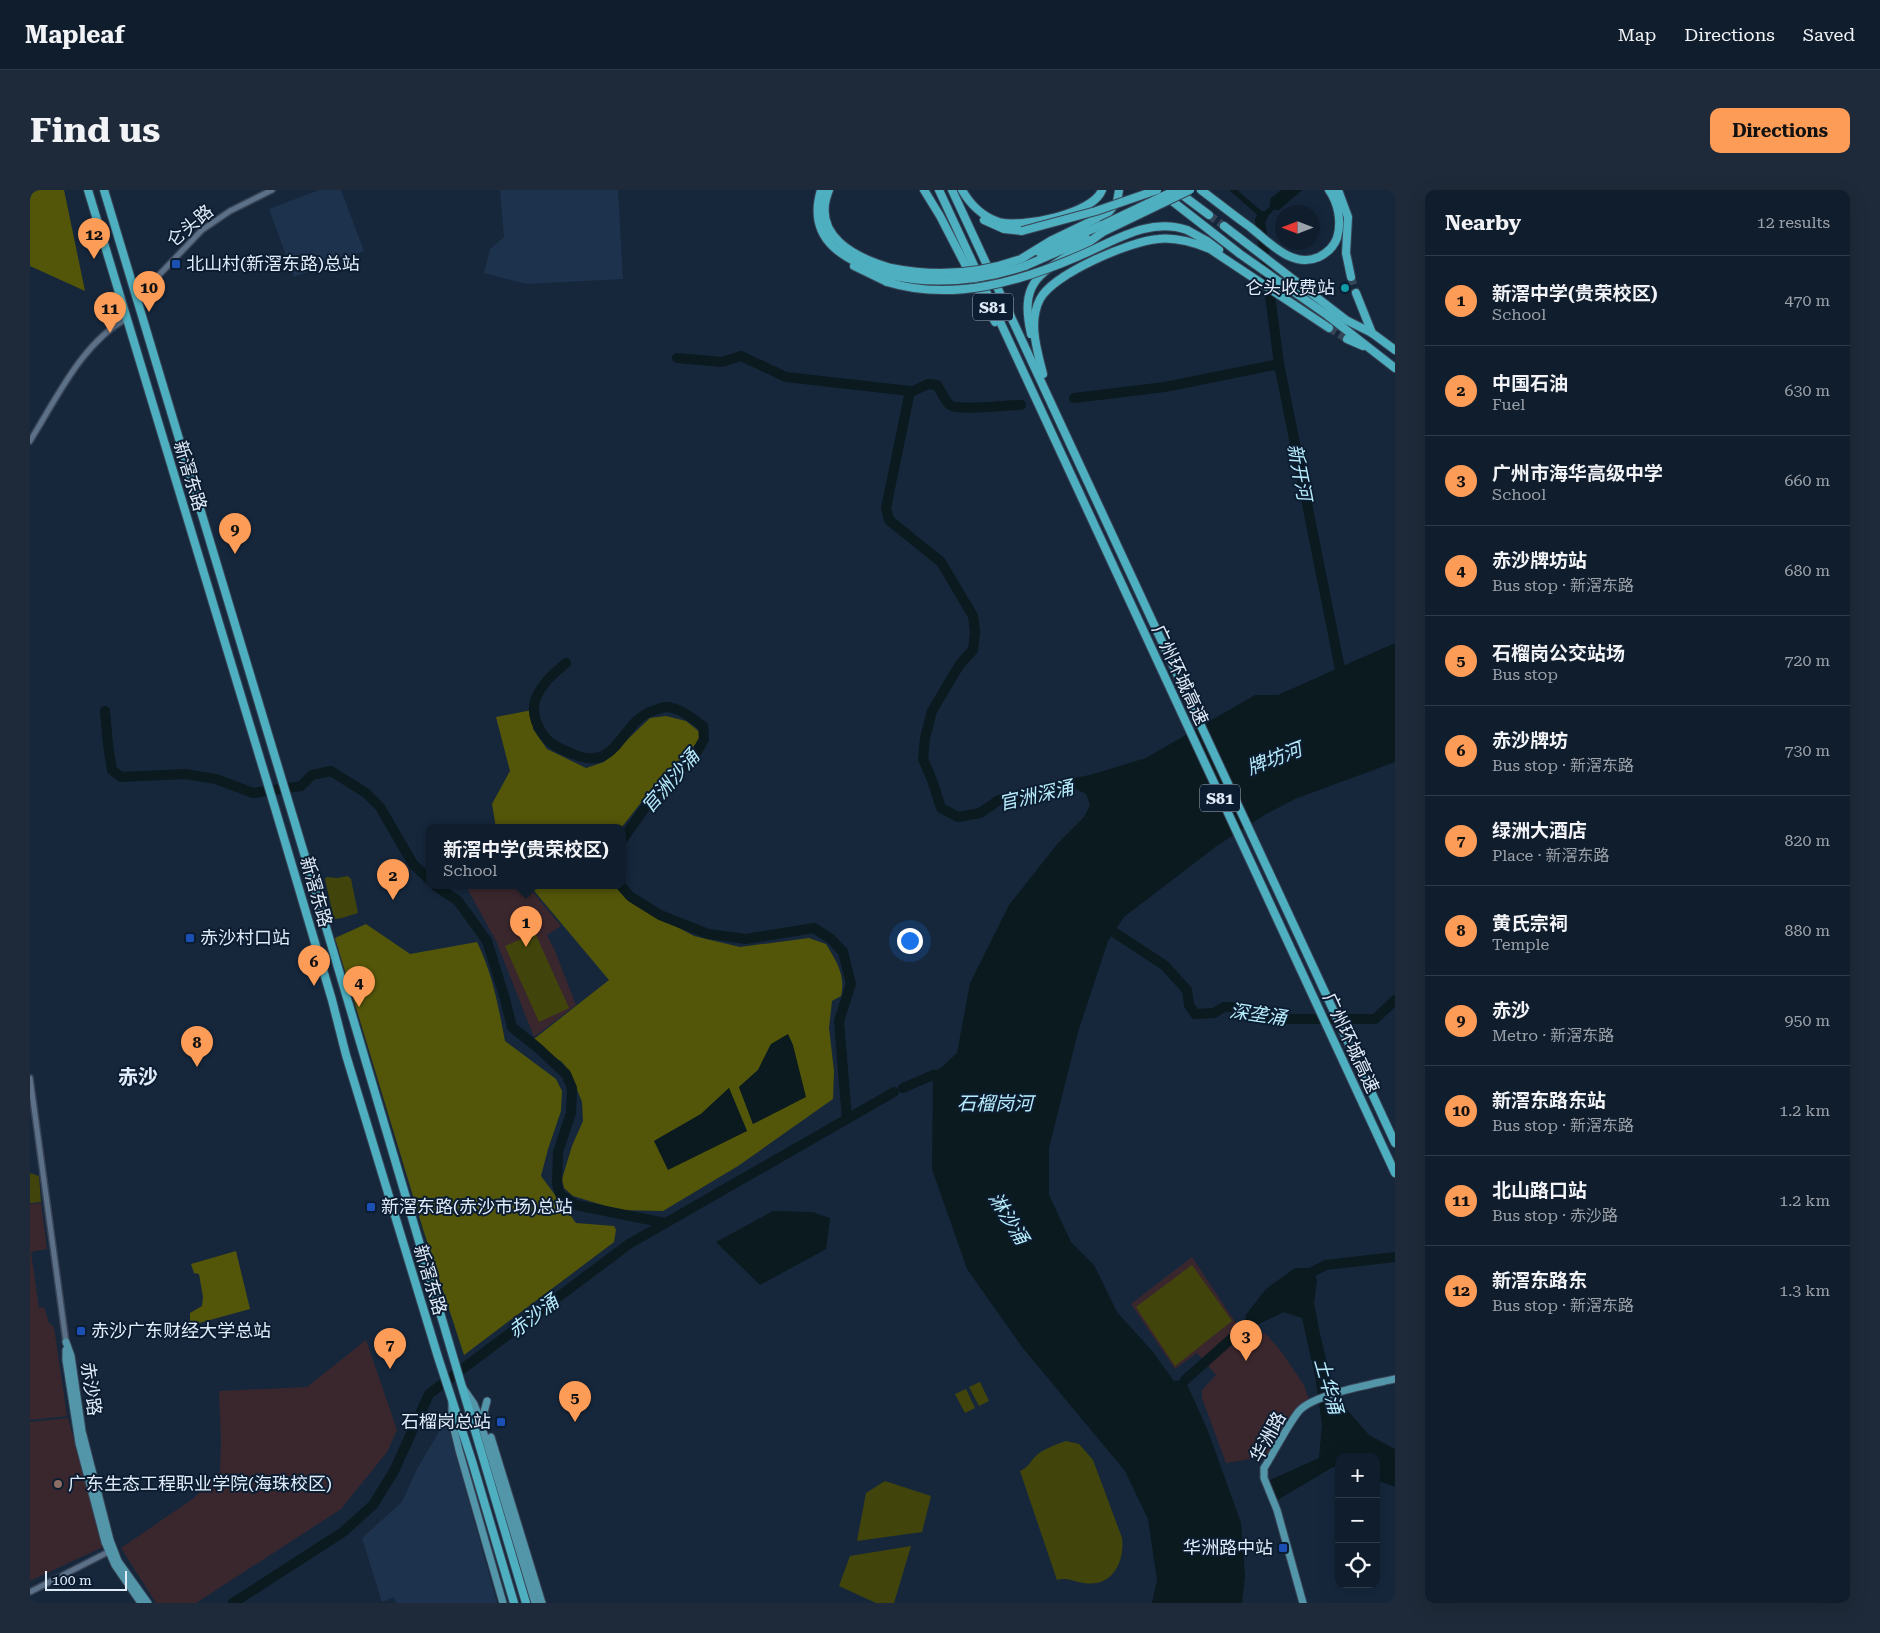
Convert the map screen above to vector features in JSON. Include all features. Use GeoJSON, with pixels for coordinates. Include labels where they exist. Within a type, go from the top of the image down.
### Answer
{"type":"FeatureCollection","features":[{"type":"Feature","properties":{"kind":"highway","name":"新滘东路"},"geometry":{"type":"LineString","coordinates":[[88,190],[275,808],[332,1000],[346,1055],[514,1603]]}},
{"type":"Feature","properties":{"kind":"highway","name":"新滘东路"},"geometry":{"type":"LineString","coordinates":[[104,190],[289,803],[526,1603]]}},
{"type":"Feature","properties":{"kind":"highway"},"geometry":{"type":"LineString","coordinates":[[822,190],[818,204],[819,221],[822,231],[835,250],[860,265],[889,275],[926,281],[985,277],[1023,263],[1190,190]]}},
{"type":"Feature","properties":{"kind":"highway"},"geometry":{"type":"LineString","coordinates":[[829,190],[825,207],[826,217],[829,228],[840,244],[909,288],[933,291],[974,288],[1038,272],[1147,228],[1164,225],[1187,230],[1214,246],[1255,279]]}},
{"type":"Feature","properties":{"kind":"highway"},"geometry":{"type":"LineString","coordinates":[[924,190],[940,216],[1047,423]]}},
{"type":"Feature","properties":{"kind":"highway","name":"广州环城高速"},"geometry":{"type":"LineString","coordinates":[[939,190],[1395,1173]]}},
{"type":"Feature","properties":{"kind":"highway","name":"广州环城高速"},"geometry":{"type":"LineString","coordinates":[[952,190],[1395,1143]]}},
{"type":"Feature","properties":{"kind":"highway"},"geometry":{"type":"LineString","coordinates":[[963,193],[978,210],[991,219],[1004,223],[1018,224],[1036,222],[1079,210],[1091,204],[1102,190]]}},
{"type":"Feature","properties":{"kind":"highway"},"geometry":{"type":"LineString","coordinates":[[1023,263],[1052,240],[1108,213],[1117,202],[1119,190]]}},
{"type":"Feature","properties":{"kind":"highway"},"geometry":{"type":"LineString","coordinates":[[963,193],[978,213],[989,223],[1004,229],[1022,231],[1096,211],[1157,190],[1240,254],[1327,315],[1392,365]]}},
{"type":"Feature","properties":{"kind":"highway"},"geometry":{"type":"LineString","coordinates":[[1057,417],[1042,374],[1028,322],[1028,304],[1031,289],[1037,278],[1050,266],[1102,229],[1176,190],[1209,215]]}},
{"type":"Feature","properties":{"kind":"highway"},"geometry":{"type":"LineString","coordinates":[[1201,190],[1278,250],[1293,258],[1308,260],[1322,255],[1333,245],[1337,238],[1338,216],[1333,191]]}},
{"type":"Feature","properties":{"kind":"highway"},"geometry":{"type":"LineString","coordinates":[[1333,191],[1348,217],[1346,253],[1351,276]]}},
{"type":"Feature","properties":{"kind":"highway"},"geometry":{"type":"LineString","coordinates":[[1224,226],[1346,320],[1372,333],[1395,350]]}},
{"type":"Feature","properties":{"kind":"highway"},"geometry":{"type":"LineString","coordinates":[[1042,374],[1035,339],[1034,321],[1038,306],[1049,287],[1076,269],[1148,240],[1166,238],[1184,240],[1217,253],[1329,328]]}},
{"type":"Feature","properties":{"kind":"highway"},"geometry":{"type":"LineString","coordinates":[[1356,293],[1372,333]]}},
{"type":"Feature","properties":{"kind":"highway"},"geometry":{"type":"LineString","coordinates":[[1346,339],[1369,348]]}},
{"type":"Feature","properties":{"kind":"main road","name":"赤沙路"},"geometry":{"type":"LineString","coordinates":[[66,1342],[71,1356],[84,1439],[110,1550],[148,1603]]}},
{"type":"Feature","properties":{"kind":"main road","name":"华洲路"},"geometry":{"type":"LineString","coordinates":[[1303,1603],[1277,1510],[1263,1472],[1299,1411],[1310,1402],[1395,1379]]}},
{"type":"Feature","properties":{"kind":"main road"},"geometry":{"type":"LineString","coordinates":[[463,1388],[474,1404],[535,1603]]}},
{"type":"Feature","properties":{"kind":"main road"},"geometry":{"type":"LineString","coordinates":[[451,1398],[452,1421],[458,1450],[503,1603]]}},
{"type":"Feature","properties":{"kind":"main road"},"geometry":{"type":"LineString","coordinates":[[474,1404],[482,1404],[487,1401],[484,1406],[484,1418],[542,1603]]}},
{"type":"Feature","properties":{"kind":"main road"},"geometry":{"type":"LineString","coordinates":[[110,1550],[115,1565],[140,1603]]}},
{"type":"Feature","properties":{"kind":"street","name":"仑头路"},"geometry":{"type":"LineString","coordinates":[[137,298],[202,230],[230,211],[272,190]]}},
{"type":"Feature","properties":{"kind":"street"},"geometry":{"type":"LineString","coordinates":[[30,441],[86,355],[108,330],[126,318]]}},
{"type":"Feature","properties":{"kind":"street","name":"赤沙路"},"geometry":{"type":"LineString","coordinates":[[30,1078],[66,1342]]}},
{"type":"Feature","properties":{"kind":"street"},"geometry":{"type":"LineString","coordinates":[[30,1592],[110,1550]]}},
{"type":"Feature","properties":{"kind":"shaded area"},"geometry":{"type":"Polygon","coordinates":[[[30,190],[64,190],[85,291],[30,266],[30,190]]]}},
{"type":"Feature","properties":{"kind":"shaded area"},"geometry":{"type":"Polygon","coordinates":[[[319,190],[341,190],[364,251],[294,277],[269,209],[319,190]]]}},
{"type":"Feature","properties":{"kind":"shaded area"},"geometry":{"type":"Polygon","coordinates":[[[500,190],[618,190],[623,279],[527,284],[484,273],[490,249],[504,237],[500,190]]]}},
{"type":"Feature","properties":{"kind":"shaded area"},"geometry":{"type":"Polygon","coordinates":[[[532,710],[533,729],[547,749],[586,768],[604,762],[650,718],[666,716],[686,721],[701,733],[700,740],[658,781],[624,824],[495,824],[492,804],[510,771],[496,717],[532,710]]]}},
{"type":"Feature","properties":{"kind":"shaded area"},"geometry":{"type":"Polygon","coordinates":[[[348,876],[351,879],[358,913],[334,919],[325,879],[327,877],[348,876]]]}},
{"type":"Feature","properties":{"kind":"shaded area"},"geometry":{"type":"Polygon","coordinates":[[[468,889],[530,889],[561,926],[547,935],[576,1005],[534,1037],[497,943],[468,889]]]}},
{"type":"Feature","properties":{"kind":"shaded area"},"geometry":{"type":"Polygon","coordinates":[[[533,889],[618,889],[626,899],[694,936],[740,947],[809,938],[826,944],[841,975],[841,996],[832,1001],[829,1028],[834,1071],[833,1099],[738,1166],[663,1211],[619,1210],[573,1196],[564,1188],[562,1179],[572,1146],[583,1121],[582,1102],[570,1072],[562,1062],[539,1047],[534,1039],[609,980],[533,889]],[[771,1044],[758,1070],[739,1087],[753,1124],[771,1044]],[[729,1088],[701,1114],[654,1141],[747,1131],[729,1088]]]}},
{"type":"Feature","properties":{"kind":"shaded area"},"geometry":{"type":"Polygon","coordinates":[[[366,924],[410,954],[477,942],[491,978],[505,1041],[556,1079],[562,1091],[561,1111],[541,1176],[576,1223],[614,1226],[616,1230],[614,1242],[464,1355],[423,1229],[335,938],[366,924]]]}},
{"type":"Feature","properties":{"kind":"shaded area"},"geometry":{"type":"Polygon","coordinates":[[[535,933],[569,1008],[539,1022],[505,946],[535,933]]]}},
{"type":"Feature","properties":{"kind":"shaded area"},"geometry":{"type":"Polygon","coordinates":[[[30,1173],[39,1176],[41,1202],[30,1203],[30,1173]]]}},
{"type":"Feature","properties":{"kind":"shaded area"},"geometry":{"type":"Polygon","coordinates":[[[41,1203],[47,1249],[31,1252],[39,1308],[44,1307],[49,1323],[54,1327],[67,1416],[30,1420],[30,1204],[41,1203]]]}},
{"type":"Feature","properties":{"kind":"shaded area"},"geometry":{"type":"Polygon","coordinates":[[[236,1251],[250,1309],[199,1323],[190,1322],[190,1313],[202,1306],[203,1297],[199,1274],[194,1273],[191,1264],[236,1251]]]}},
{"type":"Feature","properties":{"kind":"shaded area"},"geometry":{"type":"Polygon","coordinates":[[[1192,1257],[1249,1343],[1265,1333],[1280,1350],[1304,1385],[1309,1400],[1299,1407],[1269,1456],[1226,1463],[1202,1398],[1202,1390],[1216,1375],[1197,1353],[1175,1369],[1131,1304],[1192,1257]]]}},
{"type":"Feature","properties":{"kind":"shaded area"},"geometry":{"type":"Polygon","coordinates":[[[1192,1265],[1232,1321],[1175,1366],[1136,1307],[1192,1265]]]}},
{"type":"Feature","properties":{"kind":"shaded area"},"geometry":{"type":"Polygon","coordinates":[[[366,1340],[397,1430],[387,1452],[341,1509],[196,1603],[156,1603],[121,1548],[194,1498],[220,1471],[219,1391],[307,1387],[366,1340]]]}},
{"type":"Feature","properties":{"kind":"shaded area"},"geometry":{"type":"Polygon","coordinates":[[[980,1382],[989,1401],[979,1406],[969,1387],[980,1382]]]}},
{"type":"Feature","properties":{"kind":"shaded area"},"geometry":{"type":"Polygon","coordinates":[[[966,1389],[975,1408],[965,1413],[955,1394],[966,1389]]]}},
{"type":"Feature","properties":{"kind":"shaded area","name":"广东生态工程职业学院(海珠校区)"},"geometry":{"type":"Polygon","coordinates":[[[68,1418],[103,1547],[30,1581],[30,1422],[68,1418]]]}},
{"type":"Feature","properties":{"kind":"shaded area"},"geometry":{"type":"Polygon","coordinates":[[[446,1420],[497,1603],[396,1603],[394,1597],[382,1602],[362,1538],[402,1502],[417,1469],[446,1420]]]}},
{"type":"Feature","properties":{"kind":"shaded area"},"geometry":{"type":"Polygon","coordinates":[[[1066,1441],[1079,1444],[1093,1460],[1122,1538],[1121,1556],[1115,1571],[1102,1581],[1094,1583],[1065,1579],[1057,1580],[1020,1471],[1027,1467],[1041,1452],[1066,1441]]]}},
{"type":"Feature","properties":{"kind":"shaded area"},"geometry":{"type":"Polygon","coordinates":[[[885,1481],[931,1496],[922,1532],[857,1541],[866,1493],[885,1481]]]}},
{"type":"Feature","properties":{"kind":"shaded area"},"geometry":{"type":"Polygon","coordinates":[[[911,1546],[894,1603],[876,1603],[839,1586],[850,1556],[911,1546]]]}},
{"type":"Feature","properties":{"kind":"water"},"geometry":{"type":"Polygon","coordinates":[[[1281,190],[1302,190],[1285,205],[1275,205],[1275,210],[1270,210],[1270,199],[1281,190]]]}},
{"type":"Feature","properties":{"kind":"water","name":"石榴岗河"},"geometry":{"type":"Polygon","coordinates":[[[1395,643],[1395,762],[1295,799],[1266,814],[1218,845],[1124,917],[1108,941],[1078,1032],[1049,1148],[1049,1195],[1071,1242],[1094,1265],[1117,1312],[1152,1351],[1174,1381],[1185,1380],[1208,1431],[1241,1523],[1245,1576],[1242,1603],[1152,1603],[1157,1580],[1148,1519],[1125,1471],[1022,1347],[967,1269],[932,1169],[933,1075],[957,1053],[970,983],[1009,905],[1058,843],[1084,817],[1090,805],[1086,794],[1074,788],[1050,792],[1048,783],[1090,775],[1146,758],[1255,695],[1278,695],[1395,643]]]}},
{"type":"Feature","properties":{"kind":"water"},"geometry":{"type":"Polygon","coordinates":[[[788,1034],[793,1045],[806,1097],[753,1124],[739,1087],[758,1070],[771,1044],[788,1034]]]}},
{"type":"Feature","properties":{"kind":"water"},"geometry":{"type":"Polygon","coordinates":[[[729,1088],[747,1131],[668,1170],[654,1141],[701,1114],[729,1088]]]}},
{"type":"Feature","properties":{"kind":"water"},"geometry":{"type":"Polygon","coordinates":[[[773,1211],[812,1212],[830,1218],[826,1249],[760,1285],[716,1242],[773,1211]]]}},
{"type":"Feature","properties":{"kind":"water","name":"土华涌"},"geometry":{"type":"Polygon","coordinates":[[[1295,1268],[1312,1268],[1317,1280],[1314,1303],[1333,1387],[1341,1403],[1369,1435],[1395,1449],[1395,1487],[1380,1481],[1380,1453],[1335,1453],[1335,1467],[1276,1501],[1270,1480],[1319,1458],[1322,1424],[1315,1376],[1302,1318],[1284,1312],[1251,1328],[1245,1316],[1266,1289],[1295,1268]]]}},
{"type":"Feature","properties":{"kind":"waterway"},"geometry":{"type":"LineString","coordinates":[[1233,190],[1263,216],[1270,210]]}},
{"type":"Feature","properties":{"kind":"waterway","name":"新开河"},"geometry":{"type":"LineString","coordinates":[[1263,216],[1260,220],[1279,364],[1342,679]]}},
{"type":"Feature","properties":{"kind":"waterway"},"geometry":{"type":"LineString","coordinates":[[677,358],[722,362],[741,356],[786,377],[910,391],[928,384],[937,385],[948,403],[955,407],[972,408],[1021,405]]}},
{"type":"Feature","properties":{"kind":"waterway"},"geometry":{"type":"LineString","coordinates":[[1074,398],[1165,387],[1279,364]]}},
{"type":"Feature","properties":{"kind":"waterway","name":"官洲深涌"},"geometry":{"type":"LineString","coordinates":[[910,391],[886,508],[889,520],[941,562],[973,616],[975,632],[973,650],[960,664],[932,711],[925,738],[923,759],[941,808],[958,817],[980,813],[999,800],[1033,795],[1063,786]]}},
{"type":"Feature","properties":{"kind":"waterway","name":"官洲沙涌"},"geometry":{"type":"LineString","coordinates":[[566,663],[552,675],[540,690],[534,709],[536,722],[542,733],[552,744],[564,750],[589,758],[601,757],[610,752],[643,716],[665,707],[681,711],[703,726],[704,739],[695,755],[652,798],[626,834]]}},
{"type":"Feature","properties":{"kind":"waterway"},"geometry":{"type":"LineString","coordinates":[[105,711],[112,770],[121,777],[185,774],[216,779],[253,793],[301,786],[312,775],[331,771],[366,793],[380,807],[413,864],[426,876]]}},
{"type":"Feature","properties":{"kind":"waterway"},"geometry":{"type":"LineString","coordinates":[[440,889],[458,901],[487,941],[512,1027],[566,1074],[572,1088],[571,1113],[558,1152],[557,1184],[560,1194],[576,1205],[665,1223]]}},
{"type":"Feature","properties":{"kind":"waterway","name":"官洲沙涌"},"geometry":{"type":"LineString","coordinates":[[624,889],[631,897],[660,915],[708,934],[746,939],[814,928],[831,939],[843,952],[851,984],[839,1021],[847,1119]]}},
{"type":"Feature","properties":{"kind":"waterway","name":"深垄涌"},"geometry":{"type":"LineString","coordinates":[[1103,925],[1164,965],[1187,990],[1189,1005],[1195,1014],[1214,1013],[1224,1007],[1232,1007],[1246,1015],[1277,1019],[1375,1019],[1395,1000]]}},
{"type":"Feature","properties":{"kind":"waterway","name":"赤沙涌"},"geometry":{"type":"LineString","coordinates":[[903,1088],[933,1075],[947,1074]]}},
{"type":"Feature","properties":{"kind":"waterway","name":"赤沙涌"},"geometry":{"type":"LineString","coordinates":[[233,1603],[343,1532],[373,1505],[394,1471],[429,1394],[629,1244],[894,1092]]}},
{"type":"Feature","properties":{"kind":"waterway"},"geometry":{"type":"LineString","coordinates":[[1302,1277],[1326,1265],[1395,1257]]}},
{"type":"Feature","properties":{"kind":"waterway"},"geometry":{"type":"LineString","coordinates":[[1185,1380],[1259,1314]]}},
{"type":"Feature","properties":{"kind":"tunnel"},"geometry":{"type":"LineString","coordinates":[[1209,215],[1224,226]]}},
{"type":"Feature","properties":{"kind":"tunnel"},"geometry":{"type":"LineString","coordinates":[[1351,277],[1356,293]]}},
{"type":"Feature","properties":{"kind":"tunnel"},"geometry":{"type":"LineString","coordinates":[[1329,328],[1347,339]]}},
{"type":"Feature","properties":{"kind":"place","name":"新滘东路东"},"geometry":{"type":"Point","coordinates":[94,259]}},
{"type":"Feature","properties":{"kind":"place","name":"北山村(新滘东路)总站"},"geometry":{"type":"Point","coordinates":[176,264]}},
{"type":"Feature","properties":{"kind":"place","name":"仑头收费站"},"geometry":{"type":"Point","coordinates":[1345,288]}},
{"type":"Feature","properties":{"kind":"place","name":"新滘东路东站"},"geometry":{"type":"Point","coordinates":[149,312]}},
{"type":"Feature","properties":{"kind":"place","name":"北山路口站"},"geometry":{"type":"Point","coordinates":[110,333]}},
{"type":"Feature","properties":{"kind":"place","name":"赤沙"},"geometry":{"type":"Point","coordinates":[235,554]}},
{"type":"Feature","properties":{"kind":"place","name":"中国石油"},"geometry":{"type":"Point","coordinates":[393,900]}},
{"type":"Feature","properties":{"kind":"place","name":"赤沙村口站"},"geometry":{"type":"Point","coordinates":[190,938]}},
{"type":"Feature","properties":{"kind":"place","name":"新滘中学(贵荣校区)"},"geometry":{"type":"Point","coordinates":[526,947]}},
{"type":"Feature","properties":{"kind":"place","name":"赤沙牌坊"},"geometry":{"type":"Point","coordinates":[314,986]}},
{"type":"Feature","properties":{"kind":"place","name":"赤沙牌坊站"},"geometry":{"type":"Point","coordinates":[359,1007]}},
{"type":"Feature","properties":{"kind":"place","name":"黄氏宗祠"},"geometry":{"type":"Point","coordinates":[197,1067]}},
{"type":"Feature","properties":{"kind":"place","name":"新滘东路(赤沙市场)总站"},"geometry":{"type":"Point","coordinates":[371,1207]}},
{"type":"Feature","properties":{"kind":"place","name":"赤沙广东财经大学总站"},"geometry":{"type":"Point","coordinates":[81,1331]}},
{"type":"Feature","properties":{"kind":"place","name":"广州市海华高级中学"},"geometry":{"type":"Point","coordinates":[1246,1361]}},
{"type":"Feature","properties":{"kind":"place","name":"绿洲大酒店"},"geometry":{"type":"Point","coordinates":[390,1369]}},
{"type":"Feature","properties":{"kind":"place","name":"石榴岗总站"},"geometry":{"type":"Point","coordinates":[501,1422]}},
{"type":"Feature","properties":{"kind":"place","name":"石榴岗公交站场"},"geometry":{"type":"Point","coordinates":[575,1422]}},
{"type":"Feature","properties":{"kind":"place","name":"广东生态工程职业学院(海珠校区)"},"geometry":{"type":"Point","coordinates":[58,1484]}},
{"type":"Feature","properties":{"kind":"place","name":"华洲路中站"},"geometry":{"type":"Point","coordinates":[1283,1548]}},
{"type":"Feature","properties":{"kind":"district","name":"赤沙"},"geometry":{"type":"Point","coordinates":[138,1077]}},
{"type":"Feature","properties":{"kind":"water label","name":"牌坊河"},"geometry":{"type":"Point","coordinates":[1274,758]}},
{"type":"Feature","properties":{"kind":"water label","name":"淋沙涌"},"geometry":{"type":"Point","coordinates":[1009,1218]}}]}
